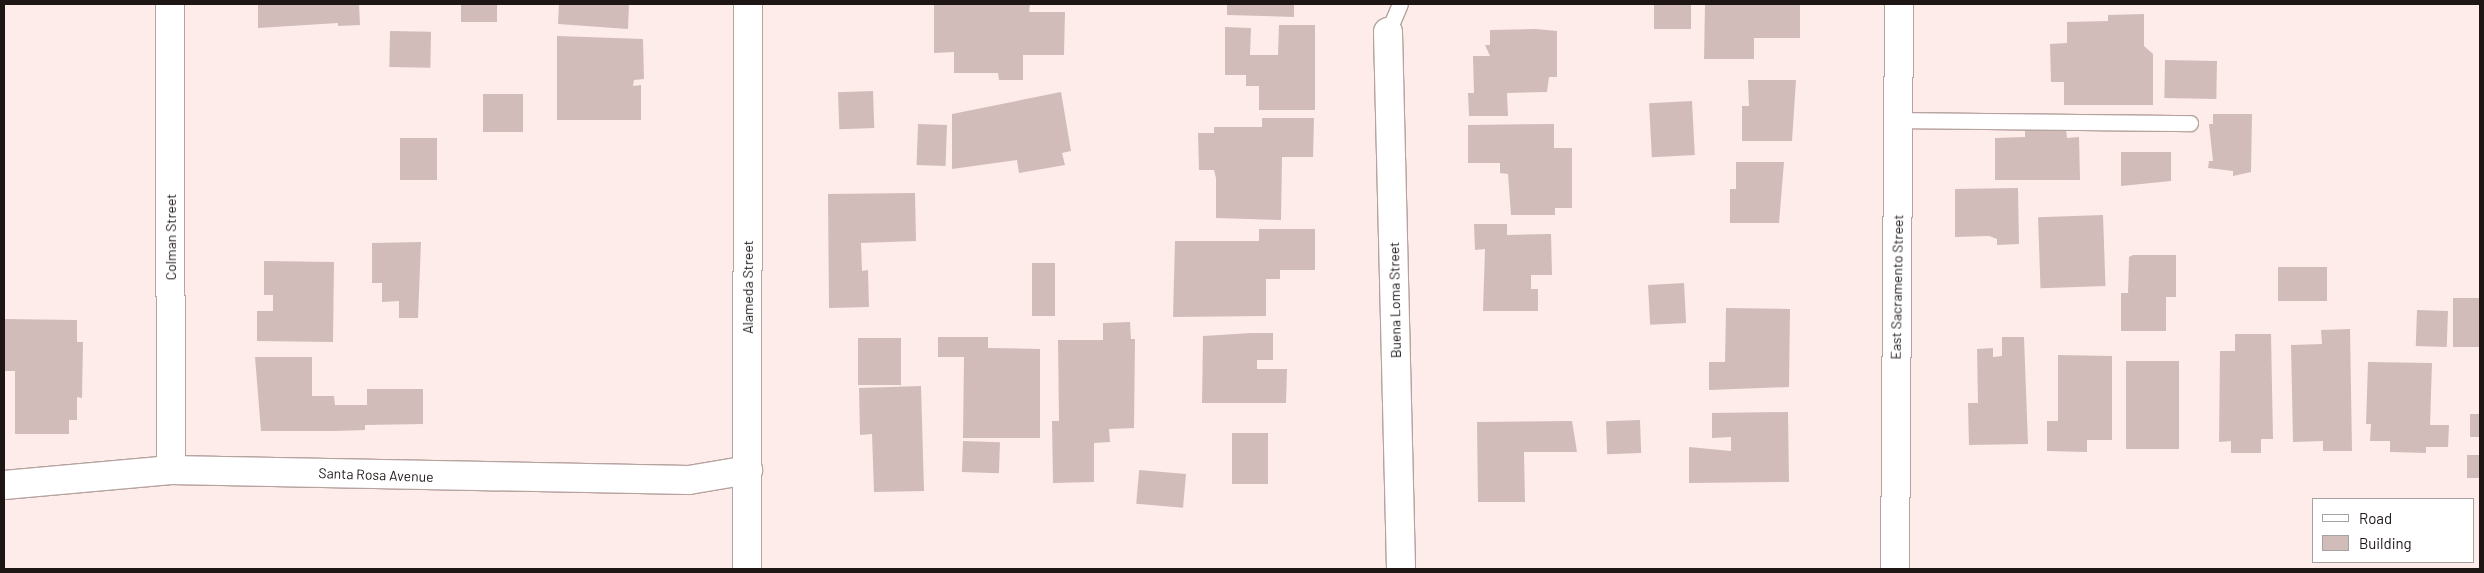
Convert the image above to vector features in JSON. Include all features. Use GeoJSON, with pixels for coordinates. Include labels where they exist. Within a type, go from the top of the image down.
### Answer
{"type":"FeatureCollection","features":[{"type":"Feature","properties":{"kind":"street","name":"Colman Street"},"geometry":{"type":"LineString","coordinates":[[170,4],[172,470]]}},
{"type":"Feature","properties":{"kind":"street","name":"Alameda Street"},"geometry":{"type":"LineString","coordinates":[[748,4],[748,569]]}},
{"type":"Feature","properties":{"kind":"street","name":"East Sacramento Street"},"geometry":{"type":"LineString","coordinates":[[1895,569],[1899,4]]}},
{"type":"Feature","properties":{"kind":"street","name":"Buena Loma Street"},"geometry":{"type":"LineString","coordinates":[[1388,32],[1401,569]]}},
{"type":"Feature","properties":{"kind":"street","name":"Santa Rosa Avenue"},"geometry":{"type":"LineString","coordinates":[[4,485],[172,470],[689,480],[748,470]]}},
{"type":"Feature","properties":{"kind":"lane"},"geometry":{"type":"LineString","coordinates":[[1388,32],[1400,4]]}},
{"type":"Feature","properties":{"kind":"lane"},"geometry":{"type":"LineString","coordinates":[[1899,120],[2190,123]]}},
{"type":"Feature","properties":{"kind":"building"},"geometry":{"type":"Polygon","coordinates":[[[258,4],[359,4],[360,25],[338,26],[338,23],[258,28],[258,4]]]}},
{"type":"Feature","properties":{"kind":"building"},"geometry":{"type":"Polygon","coordinates":[[[461,4],[497,4],[497,22],[461,22],[461,4]]]}},
{"type":"Feature","properties":{"kind":"building"},"geometry":{"type":"Polygon","coordinates":[[[559,4],[629,4],[628,29],[558,24],[559,4]]]}},
{"type":"Feature","properties":{"kind":"building"},"geometry":{"type":"Polygon","coordinates":[[[934,4],[1030,4],[1029,12],[1065,12],[1064,55],[1023,55],[1023,80],[999,80],[998,73],[954,73],[954,52],[934,53],[934,4]]]}},
{"type":"Feature","properties":{"kind":"building"},"geometry":{"type":"Polygon","coordinates":[[[1227,4],[1294,4],[1294,17],[1227,15],[1227,4]]]}},
{"type":"Feature","properties":{"kind":"building"},"geometry":{"type":"Polygon","coordinates":[[[1654,4],[1691,4],[1691,29],[1654,29],[1654,4]]]}},
{"type":"Feature","properties":{"kind":"building"},"geometry":{"type":"Polygon","coordinates":[[[1705,4],[1800,4],[1800,38],[1754,38],[1754,59],[1704,59],[1705,4]]]}},
{"type":"Feature","properties":{"kind":"building"},"geometry":{"type":"Polygon","coordinates":[[[2144,14],[2144,46],[2153,54],[2153,105],[2064,105],[2064,82],[2051,82],[2050,44],[2067,43],[2067,22],[2108,21],[2108,15],[2144,14]]]}},
{"type":"Feature","properties":{"kind":"building"},"geometry":{"type":"Polygon","coordinates":[[[1279,25],[1315,25],[1315,110],[1259,110],[1259,86],[1246,86],[1246,75],[1225,75],[1225,27],[1251,28],[1250,55],[1278,55],[1279,25]]]}},
{"type":"Feature","properties":{"kind":"building"},"geometry":{"type":"Polygon","coordinates":[[[1536,29],[1557,31],[1557,77],[1549,77],[1547,92],[1507,93],[1508,116],[1469,116],[1468,93],[1474,93],[1473,56],[1490,56],[1485,45],[1490,45],[1490,30],[1536,29]]]}},
{"type":"Feature","properties":{"kind":"building"},"geometry":{"type":"Polygon","coordinates":[[[390,31],[431,32],[430,68],[389,67],[390,31]]]}},
{"type":"Feature","properties":{"kind":"building"},"geometry":{"type":"Polygon","coordinates":[[[557,36],[643,39],[644,79],[634,80],[633,86],[641,85],[641,120],[557,120],[557,36]]]}},
{"type":"Feature","properties":{"kind":"building"},"geometry":{"type":"Polygon","coordinates":[[[2165,60],[2217,61],[2216,99],[2164,98],[2165,60]]]}},
{"type":"Feature","properties":{"kind":"building"},"geometry":{"type":"Polygon","coordinates":[[[1748,80],[1796,80],[1792,141],[1742,141],[1742,106],[1749,106],[1748,80]]]}},
{"type":"Feature","properties":{"kind":"building"},"geometry":{"type":"Polygon","coordinates":[[[873,91],[874,128],[839,129],[838,92],[873,91]]]}},
{"type":"Feature","properties":{"kind":"building"},"geometry":{"type":"Polygon","coordinates":[[[1061,92],[1071,151],[1062,153],[1065,165],[1019,173],[1017,160],[952,169],[952,114],[1061,92]]]}},
{"type":"Feature","properties":{"kind":"building"},"geometry":{"type":"Polygon","coordinates":[[[483,94],[523,94],[523,132],[483,132],[483,94]]]}},
{"type":"Feature","properties":{"kind":"building"},"geometry":{"type":"Polygon","coordinates":[[[1692,101],[1695,155],[1652,157],[1649,103],[1692,101]]]}},
{"type":"Feature","properties":{"kind":"building"},"geometry":{"type":"Polygon","coordinates":[[[2213,114],[2252,114],[2251,172],[2233,176],[2233,171],[2208,168],[2209,161],[2213,161],[2209,124],[2213,124],[2213,114]]]}},
{"type":"Feature","properties":{"kind":"building"},"geometry":{"type":"Polygon","coordinates":[[[1262,118],[1314,118],[1313,157],[1282,157],[1281,220],[1216,218],[1216,178],[1214,170],[1199,170],[1198,133],[1214,133],[1214,127],[1262,127],[1262,118]]]}},
{"type":"Feature","properties":{"kind":"building"},"geometry":{"type":"Polygon","coordinates":[[[918,124],[947,125],[946,166],[917,165],[918,124]]]}},
{"type":"Feature","properties":{"kind":"building"},"geometry":{"type":"Polygon","coordinates":[[[1554,124],[1554,148],[1572,148],[1572,208],[1555,208],[1555,215],[1511,215],[1508,174],[1500,173],[1500,163],[1468,163],[1468,125],[1554,124]]]}},
{"type":"Feature","properties":{"kind":"building"},"geometry":{"type":"Polygon","coordinates":[[[2066,129],[2067,138],[2079,137],[2080,180],[1995,180],[1995,138],[2025,137],[2025,130],[2066,129]]]}},
{"type":"Feature","properties":{"kind":"building"},"geometry":{"type":"Polygon","coordinates":[[[400,138],[437,138],[437,180],[400,180],[400,138]]]}},
{"type":"Feature","properties":{"kind":"building"},"geometry":{"type":"Polygon","coordinates":[[[2121,152],[2171,152],[2171,181],[2121,186],[2121,152]]]}},
{"type":"Feature","properties":{"kind":"building"},"geometry":{"type":"Polygon","coordinates":[[[1736,162],[1784,162],[1779,223],[1730,223],[1730,189],[1736,189],[1736,162]]]}},
{"type":"Feature","properties":{"kind":"building"},"geometry":{"type":"Polygon","coordinates":[[[2018,188],[2019,244],[1997,245],[1997,239],[1989,236],[1955,237],[1955,189],[2018,188]]]}},
{"type":"Feature","properties":{"kind":"building"},"geometry":{"type":"Polygon","coordinates":[[[915,193],[916,241],[861,243],[862,271],[868,270],[869,307],[829,308],[828,194],[915,193]]]}},
{"type":"Feature","properties":{"kind":"building"},"geometry":{"type":"Polygon","coordinates":[[[2103,215],[2105,286],[2041,288],[2038,217],[2103,215]]]}},
{"type":"Feature","properties":{"kind":"building"},"geometry":{"type":"Polygon","coordinates":[[[1474,224],[1507,224],[1507,235],[1551,234],[1552,275],[1531,275],[1531,289],[1538,289],[1538,311],[1483,311],[1485,249],[1475,250],[1474,224]]]}},
{"type":"Feature","properties":{"kind":"building"},"geometry":{"type":"Polygon","coordinates":[[[1259,229],[1315,229],[1315,270],[1280,270],[1280,279],[1266,279],[1266,316],[1173,317],[1175,241],[1259,241],[1259,229]]]}},
{"type":"Feature","properties":{"kind":"building"},"geometry":{"type":"Polygon","coordinates":[[[421,242],[418,318],[399,318],[399,301],[382,302],[382,283],[372,283],[372,243],[421,242]]]}},
{"type":"Feature","properties":{"kind":"building"},"geometry":{"type":"Polygon","coordinates":[[[2133,255],[2176,255],[2176,297],[2166,297],[2166,331],[2121,331],[2121,293],[2128,293],[2129,257],[2133,255]]]}},
{"type":"Feature","properties":{"kind":"building"},"geometry":{"type":"Polygon","coordinates":[[[264,261],[334,262],[333,342],[257,341],[257,311],[273,311],[273,295],[264,295],[264,261]]]}},
{"type":"Feature","properties":{"kind":"building"},"geometry":{"type":"Polygon","coordinates":[[[1032,263],[1055,263],[1055,316],[1032,316],[1032,263]]]}},
{"type":"Feature","properties":{"kind":"building"},"geometry":{"type":"Polygon","coordinates":[[[2278,267],[2327,267],[2327,301],[2278,301],[2278,267]]]}},
{"type":"Feature","properties":{"kind":"building"},"geometry":{"type":"Polygon","coordinates":[[[1684,283],[1686,323],[1650,325],[1648,285],[1684,283]]]}},
{"type":"Feature","properties":{"kind":"building"},"geometry":{"type":"Polygon","coordinates":[[[2453,298],[2480,298],[2480,347],[2453,347],[2453,298]]]}},
{"type":"Feature","properties":{"kind":"building"},"geometry":{"type":"Polygon","coordinates":[[[1726,308],[1790,309],[1789,387],[1709,390],[1709,362],[1725,362],[1726,308]]]}},
{"type":"Feature","properties":{"kind":"building"},"geometry":{"type":"Polygon","coordinates":[[[2417,310],[2448,311],[2447,347],[2416,346],[2417,310]]]}},
{"type":"Feature","properties":{"kind":"building"},"geometry":{"type":"Polygon","coordinates":[[[4,319],[77,320],[77,342],[83,342],[82,398],[77,397],[77,420],[69,420],[69,434],[15,434],[15,371],[4,371],[4,319]]]}},
{"type":"Feature","properties":{"kind":"building"},"geometry":{"type":"Polygon","coordinates":[[[1130,322],[1131,339],[1135,339],[1134,428],[1109,429],[1110,442],[1094,443],[1094,482],[1053,483],[1052,421],[1059,421],[1058,340],[1103,340],[1103,323],[1130,322]]]}},
{"type":"Feature","properties":{"kind":"building"},"geometry":{"type":"Polygon","coordinates":[[[2350,329],[2352,451],[2323,451],[2323,441],[2293,442],[2291,345],[2322,344],[2321,330],[2350,329]]]}},
{"type":"Feature","properties":{"kind":"building"},"geometry":{"type":"Polygon","coordinates":[[[1273,333],[1273,360],[1257,360],[1257,369],[1287,369],[1286,403],[1202,403],[1203,336],[1273,333]]]}},
{"type":"Feature","properties":{"kind":"building"},"geometry":{"type":"Polygon","coordinates":[[[2235,334],[2271,334],[2273,439],[2261,439],[2261,453],[2231,453],[2231,441],[2219,442],[2220,351],[2235,351],[2235,334]]]}},
{"type":"Feature","properties":{"kind":"building"},"geometry":{"type":"Polygon","coordinates":[[[938,337],[988,337],[988,348],[1040,349],[1040,438],[963,438],[964,357],[938,357],[938,337]]]}},
{"type":"Feature","properties":{"kind":"building"},"geometry":{"type":"Polygon","coordinates":[[[2002,337],[2024,337],[2028,444],[1969,445],[1968,403],[1978,403],[1977,349],[1993,348],[1993,357],[2002,356],[2002,337]]]}},
{"type":"Feature","properties":{"kind":"building"},"geometry":{"type":"Polygon","coordinates":[[[858,338],[901,338],[901,385],[858,385],[858,338]]]}},
{"type":"Feature","properties":{"kind":"building"},"geometry":{"type":"Polygon","coordinates":[[[2058,355],[2112,356],[2112,440],[2087,440],[2087,452],[2047,451],[2047,421],[2058,421],[2058,355]]]}},
{"type":"Feature","properties":{"kind":"building"},"geometry":{"type":"Polygon","coordinates":[[[255,357],[312,357],[312,396],[334,396],[335,405],[367,405],[367,389],[423,389],[423,424],[365,425],[365,430],[261,431],[255,357]]]}},
{"type":"Feature","properties":{"kind":"building"},"geometry":{"type":"Polygon","coordinates":[[[2126,361],[2179,361],[2179,449],[2126,449],[2126,361]]]}},
{"type":"Feature","properties":{"kind":"building"},"geometry":{"type":"Polygon","coordinates":[[[2368,362],[2432,363],[2430,425],[2449,425],[2448,447],[2426,447],[2426,453],[2390,452],[2390,441],[2370,441],[2371,424],[2366,424],[2368,362]]]}},
{"type":"Feature","properties":{"kind":"building"},"geometry":{"type":"Polygon","coordinates":[[[921,386],[924,491],[874,492],[872,434],[860,435],[859,388],[921,386]]]}},
{"type":"Feature","properties":{"kind":"building"},"geometry":{"type":"Polygon","coordinates":[[[1788,412],[1789,482],[1689,483],[1689,447],[1731,451],[1731,437],[1712,438],[1712,413],[1788,412]]]}},
{"type":"Feature","properties":{"kind":"building"},"geometry":{"type":"Polygon","coordinates":[[[2470,414],[2480,414],[2480,437],[2470,437],[2470,414]]]}},
{"type":"Feature","properties":{"kind":"building"},"geometry":{"type":"Polygon","coordinates":[[[1640,420],[1641,453],[1607,454],[1606,421],[1640,420]]]}},
{"type":"Feature","properties":{"kind":"building"},"geometry":{"type":"Polygon","coordinates":[[[1572,421],[1577,452],[1524,452],[1525,502],[1478,502],[1477,422],[1572,421]]]}},
{"type":"Feature","properties":{"kind":"building"},"geometry":{"type":"Polygon","coordinates":[[[1232,433],[1268,433],[1268,484],[1232,484],[1232,433]]]}},
{"type":"Feature","properties":{"kind":"building"},"geometry":{"type":"Polygon","coordinates":[[[963,441],[1000,442],[999,473],[962,472],[963,441]]]}},
{"type":"Feature","properties":{"kind":"building"},"geometry":{"type":"Polygon","coordinates":[[[2467,455],[2480,455],[2480,478],[2467,478],[2467,455]]]}},
{"type":"Feature","properties":{"kind":"building"},"geometry":{"type":"Polygon","coordinates":[[[1139,470],[1186,474],[1183,508],[1136,504],[1139,470]]]}}]}
